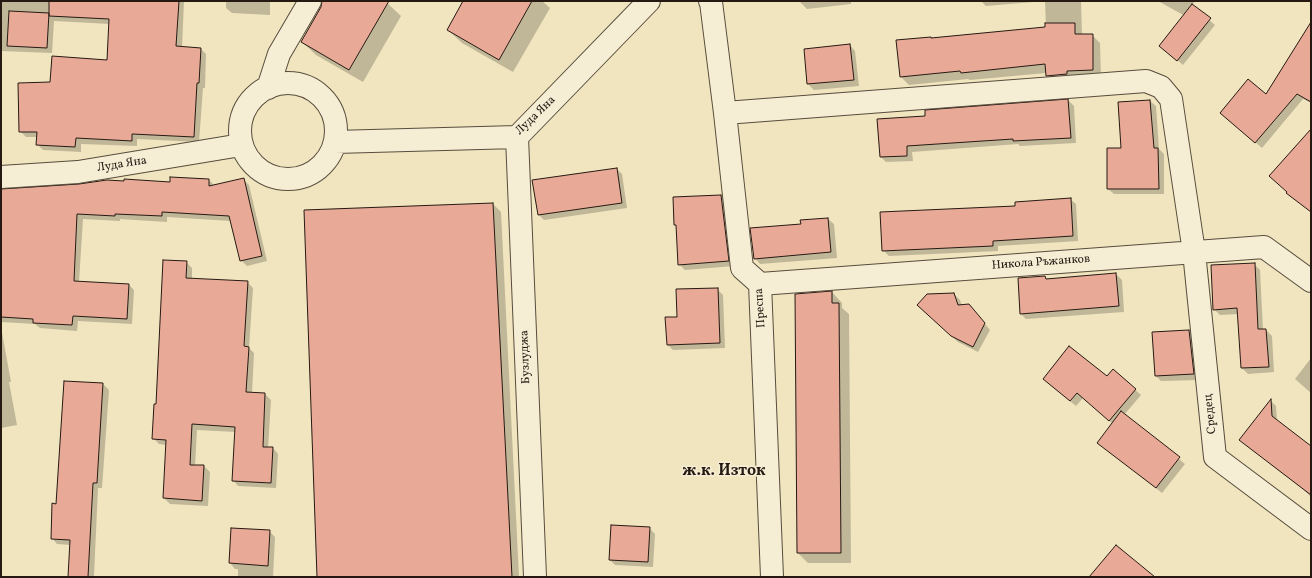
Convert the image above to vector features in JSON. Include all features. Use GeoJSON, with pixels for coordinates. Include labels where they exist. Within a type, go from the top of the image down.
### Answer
{"type":"FeatureCollection","features":[{"type":"Feature","properties":{"kind":"street"},"geometry":{"type":"LineString","coordinates":[[268,88],[279,54],[310,1]]}},
{"type":"Feature","properties":{"kind":"street","name":"Луда Яна"},"geometry":{"type":"LineString","coordinates":[[335,142],[517,137],[649,1]]}},
{"type":"Feature","properties":{"kind":"street","name":"Преспа"},"geometry":{"type":"LineString","coordinates":[[710,1],[725,113],[742,268],[760,284],[772,577]]}},
{"type":"Feature","properties":{"kind":"street","name":"Средец"},"geometry":{"type":"LineString","coordinates":[[725,113],[1146,81],[1161,87],[1171,99],[1194,252],[1215,457],[1311,530]]}},
{"type":"Feature","properties":{"kind":"street"},"geometry":{"type":"LineString","coordinates":[[289,83],[310,88],[326,102],[335,121],[335,142],[324,165],[302,178],[277,179],[254,167],[241,145],[239,128],[244,111],[254,98],[268,88],[289,83]]}},
{"type":"Feature","properties":{"kind":"street","name":"Бузлуджа"},"geometry":{"type":"LineString","coordinates":[[517,137],[535,577]]}},
{"type":"Feature","properties":{"kind":"street","name":"Луда Яна"},"geometry":{"type":"LineString","coordinates":[[1,177],[78,172],[241,145]]}},
{"type":"Feature","properties":{"kind":"street","name":"Никола Ръжанков"},"geometry":{"type":"LineString","coordinates":[[760,284],[1264,247],[1311,280]]}},
{"type":"Feature","properties":{"kind":"building"},"geometry":{"type":"Polygon","coordinates":[[[49,1],[179,1],[176,46],[201,48],[199,83],[197,83],[194,137],[132,134],[132,141],[76,138],[75,147],[36,145],[37,132],[19,132],[18,83],[50,82],[52,56],[107,60],[109,19],[49,16],[49,1]]]}},
{"type":"Feature","properties":{"kind":"building"},"geometry":{"type":"Polygon","coordinates":[[[322,1],[389,1],[349,70],[301,42],[321,7],[322,1]]]}},
{"type":"Feature","properties":{"kind":"building"},"geometry":{"type":"Polygon","coordinates":[[[463,1],[532,1],[499,60],[447,30],[463,1]]]}},
{"type":"Feature","properties":{"kind":"building"},"geometry":{"type":"Polygon","coordinates":[[[1192,4],[1211,18],[1177,61],[1159,46],[1192,4]]]}},
{"type":"Feature","properties":{"kind":"building"},"geometry":{"type":"Polygon","coordinates":[[[9,11],[49,13],[47,48],[7,46],[9,11]]]}},
{"type":"Feature","properties":{"kind":"building"},"geometry":{"type":"Polygon","coordinates":[[[1311,22],[1311,102],[1297,94],[1255,143],[1220,113],[1248,79],[1266,94],[1311,22]]]}},
{"type":"Feature","properties":{"kind":"building"},"geometry":{"type":"Polygon","coordinates":[[[1045,23],[1075,23],[1075,34],[1093,34],[1093,70],[1067,71],[1067,74],[1046,76],[1045,64],[961,73],[960,71],[900,77],[896,40],[1045,27],[1045,23]]]}},
{"type":"Feature","properties":{"kind":"building"},"geometry":{"type":"Polygon","coordinates":[[[850,44],[854,80],[807,84],[804,49],[850,44]]]}},
{"type":"Feature","properties":{"kind":"building"},"geometry":{"type":"Polygon","coordinates":[[[1068,99],[1071,138],[1013,141],[1013,139],[907,146],[907,156],[880,157],[877,119],[925,116],[925,110],[1068,99]]]}},
{"type":"Feature","properties":{"kind":"building"},"geometry":{"type":"Polygon","coordinates":[[[1150,100],[1154,148],[1158,148],[1159,189],[1107,189],[1107,148],[1121,148],[1118,102],[1150,100]]]}},
{"type":"Feature","properties":{"kind":"building"},"geometry":{"type":"Polygon","coordinates":[[[1311,129],[1311,212],[1286,193],[1287,192],[1269,176],[1311,129]]]}},
{"type":"Feature","properties":{"kind":"building"},"geometry":{"type":"Polygon","coordinates":[[[617,168],[622,203],[538,215],[532,180],[617,168]]]}},
{"type":"Feature","properties":{"kind":"building"},"geometry":{"type":"Polygon","coordinates":[[[170,177],[209,179],[209,186],[244,178],[262,256],[240,261],[229,216],[162,212],[162,216],[77,214],[74,281],[129,284],[127,319],[73,316],[72,325],[33,323],[33,319],[1,317],[1,189],[79,184],[107,180],[124,181],[124,179],[170,182],[170,177]]]}},
{"type":"Feature","properties":{"kind":"building"},"geometry":{"type":"Polygon","coordinates":[[[721,195],[729,261],[678,265],[673,197],[721,195]]]}},
{"type":"Feature","properties":{"kind":"building"},"geometry":{"type":"Polygon","coordinates":[[[1071,198],[1073,236],[993,241],[993,246],[882,251],[880,212],[1015,206],[1015,202],[1071,198]]]}},
{"type":"Feature","properties":{"kind":"building"},"geometry":{"type":"Polygon","coordinates":[[[493,203],[512,577],[317,577],[304,210],[493,203]]]}},
{"type":"Feature","properties":{"kind":"building"},"geometry":{"type":"Polygon","coordinates":[[[828,218],[831,252],[754,259],[750,228],[801,224],[800,220],[828,218]]]}},
{"type":"Feature","properties":{"kind":"building"},"geometry":{"type":"Polygon","coordinates":[[[163,260],[187,261],[186,278],[248,281],[244,346],[249,347],[246,392],[265,393],[263,447],[273,447],[271,483],[232,481],[235,427],[192,424],[190,465],[204,465],[202,501],[163,498],[166,440],[152,439],[154,404],[156,404],[163,260]]]}},
{"type":"Feature","properties":{"kind":"building"},"geometry":{"type":"Polygon","coordinates":[[[1255,263],[1258,329],[1266,329],[1269,367],[1241,368],[1237,308],[1213,310],[1211,265],[1255,263]]]}},
{"type":"Feature","properties":{"kind":"building"},"geometry":{"type":"Polygon","coordinates":[[[1116,273],[1119,306],[1020,314],[1018,278],[1045,276],[1046,279],[1116,273]]]}},
{"type":"Feature","properties":{"kind":"building"},"geometry":{"type":"Polygon","coordinates":[[[718,288],[720,343],[667,345],[665,317],[677,317],[676,289],[718,288]]]}},
{"type":"Feature","properties":{"kind":"building"},"geometry":{"type":"Polygon","coordinates":[[[832,291],[832,303],[839,303],[841,553],[797,553],[795,294],[832,291]]]}},
{"type":"Feature","properties":{"kind":"building"},"geometry":{"type":"Polygon","coordinates":[[[954,293],[958,305],[969,304],[985,323],[973,347],[951,336],[917,305],[927,294],[954,293]]]}},
{"type":"Feature","properties":{"kind":"building"},"geometry":{"type":"Polygon","coordinates":[[[1189,330],[1194,374],[1155,376],[1152,332],[1189,330]]]}},
{"type":"Feature","properties":{"kind":"building"},"geometry":{"type":"Polygon","coordinates":[[[1069,346],[1107,376],[1113,369],[1136,389],[1109,421],[1077,393],[1070,401],[1043,379],[1069,346]]]}},
{"type":"Feature","properties":{"kind":"building"},"geometry":{"type":"Polygon","coordinates":[[[64,381],[103,383],[97,483],[93,483],[88,577],[68,577],[70,540],[51,539],[52,503],[56,504],[64,381]]]}},
{"type":"Feature","properties":{"kind":"building"},"geometry":{"type":"Polygon","coordinates":[[[1271,399],[1272,416],[1311,446],[1311,495],[1239,440],[1271,399]]]}},
{"type":"Feature","properties":{"kind":"building"},"geometry":{"type":"Polygon","coordinates":[[[1121,411],[1180,457],[1156,488],[1097,443],[1121,411]]]}},
{"type":"Feature","properties":{"kind":"building"},"geometry":{"type":"Polygon","coordinates":[[[611,525],[650,527],[648,562],[609,560],[611,525]]]}},
{"type":"Feature","properties":{"kind":"building"},"geometry":{"type":"Polygon","coordinates":[[[231,528],[270,530],[268,566],[229,563],[231,528]]]}},
{"type":"Feature","properties":{"kind":"building"},"geometry":{"type":"Polygon","coordinates":[[[1116,545],[1155,577],[1089,577],[1116,545]]]}},
{"type":"Feature","properties":{"kind":"district","name":"ж.к. Изток"},"geometry":{"type":"Point","coordinates":[724,472]}}]}
